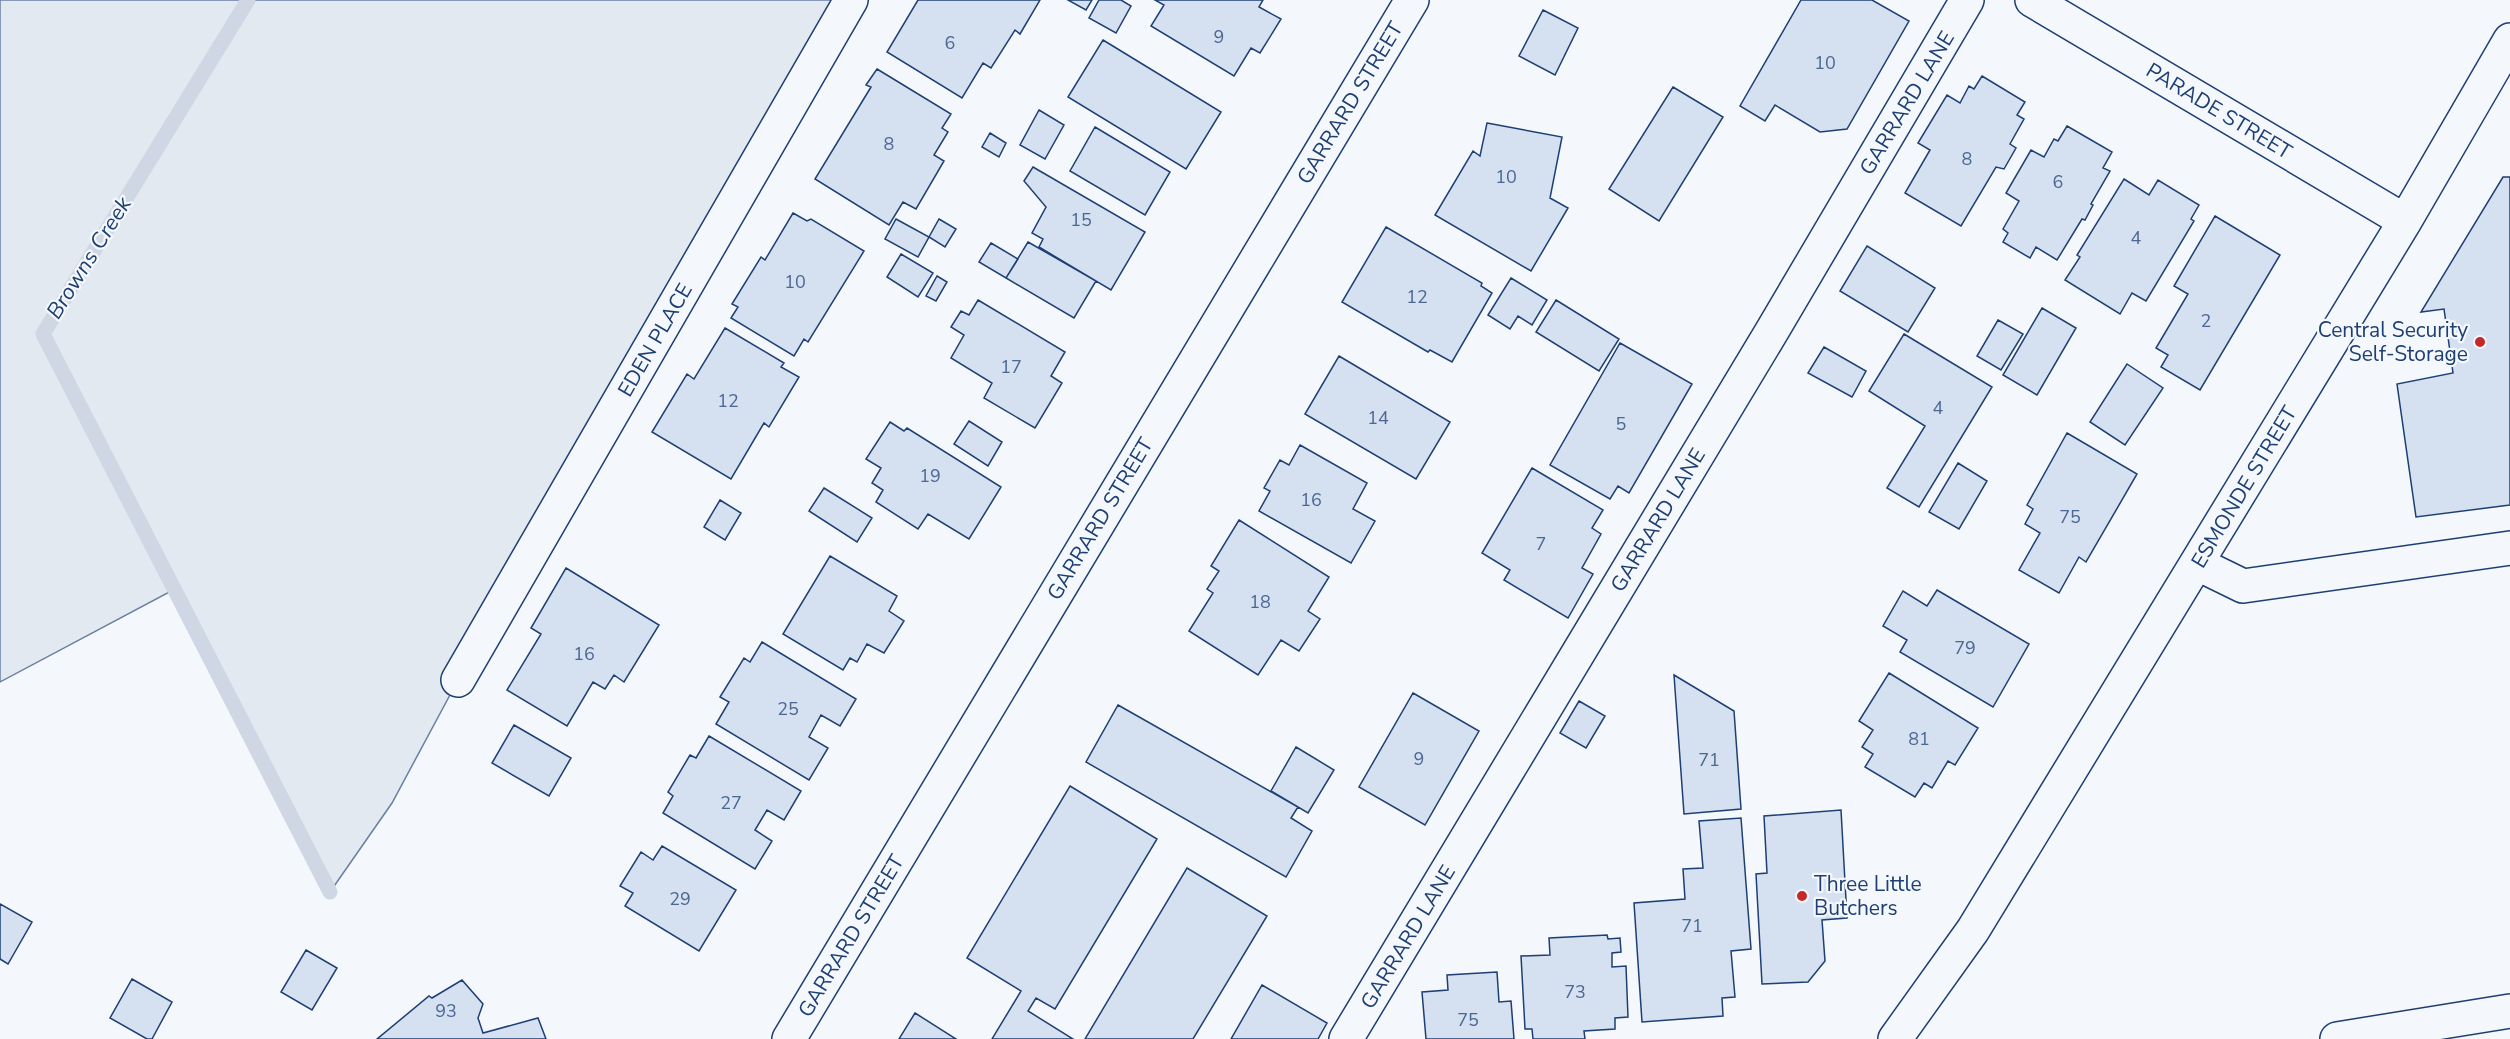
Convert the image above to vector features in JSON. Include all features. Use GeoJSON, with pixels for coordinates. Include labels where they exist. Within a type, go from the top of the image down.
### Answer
{"type":"FeatureCollection","features":[{"type":"Feature","properties":{"kind":"street","name":"EDEN PLACE"},"geometry":{"type":"LineString","coordinates":[[458,680],[851,0]]}},
{"type":"Feature","properties":{"kind":"street","name":"GARRARD STREET"},"geometry":{"type":"LineString","coordinates":[[789,1039],[1412,0]]}},
{"type":"Feature","properties":{"kind":"street","name":"GARRARD LANE"},"geometry":{"type":"LineString","coordinates":[[1346,1039],[1772,331],[1967,0]]}},
{"type":"Feature","properties":{"kind":"street","name":"PARADE STREET"},"geometry":{"type":"LineString","coordinates":[[2032,0],[2405,221]]}},
{"type":"Feature","properties":{"kind":"street","name":"ESMONDE STREET"},"geometry":{"type":"LineString","coordinates":[[1894,1039],[1973,930],[2405,221],[2499,79],[2510,40]]}},
{"type":"Feature","properties":{"kind":"street"},"geometry":{"type":"LineString","coordinates":[[2198,564],[2243,586],[2510,548]]}},
{"type":"Feature","properties":{"kind":"street","name":"ESMONDE STREET"},"geometry":{"type":"LineString","coordinates":[[1921,1039],[1973,930]]}},
{"type":"Feature","properties":{"kind":"street"},"geometry":{"type":"LineString","coordinates":[[2337,1039],[2510,1011]]}},
{"type":"Feature","properties":{"kind":"shaded area"},"geometry":{"type":"Polygon","coordinates":[[[0,0],[851,0],[458,680],[392,803],[330,892],[173,590],[0,682],[0,0]]]}},
{"type":"Feature","properties":{"kind":"building"},"geometry":{"type":"Polygon","coordinates":[[[918,0],[1040,0],[1020,34],[1015,30],[991,68],[983,63],[962,98],[887,52],[918,0]]]}},
{"type":"Feature","properties":{"kind":"building"},"geometry":{"type":"Polygon","coordinates":[[[1068,0],[1092,0],[1086,10],[1068,0]]]}},
{"type":"Feature","properties":{"kind":"building"},"geometry":{"type":"Polygon","coordinates":[[[1099,0],[1121,0],[1131,6],[1116,33],[1089,18],[1099,0]]]}},
{"type":"Feature","properties":{"kind":"building"},"geometry":{"type":"Polygon","coordinates":[[[1155,0],[1263,0],[1259,7],[1281,19],[1260,53],[1251,48],[1234,76],[1151,26],[1164,5],[1155,0]]]}},
{"type":"Feature","properties":{"kind":"building"},"geometry":{"type":"Polygon","coordinates":[[[1801,0],[1872,0],[1909,21],[1847,129],[1820,132],[1775,105],[1765,121],[1740,106],[1801,0]]]}},
{"type":"Feature","properties":{"kind":"building"},"geometry":{"type":"Polygon","coordinates":[[[1543,10],[1578,28],[1555,75],[1519,56],[1543,10]]]}},
{"type":"Feature","properties":{"kind":"building"},"geometry":{"type":"Polygon","coordinates":[[[1103,40],[1221,112],[1186,169],[1068,97],[1103,40]]]}},
{"type":"Feature","properties":{"kind":"building"},"geometry":{"type":"Polygon","coordinates":[[[877,69],[951,114],[942,128],[948,132],[934,155],[944,161],[916,209],[903,202],[889,225],[815,179],[871,87],[866,85],[877,69]]]}},
{"type":"Feature","properties":{"kind":"building"},"geometry":{"type":"Polygon","coordinates":[[[1982,76],[2025,102],[2017,115],[2024,119],[2010,144],[2016,148],[2004,169],[1996,167],[1961,226],[1905,193],[1930,150],[1918,143],[1947,95],[1960,103],[1969,86],[1974,89],[1982,76]]]}},
{"type":"Feature","properties":{"kind":"building"},"geometry":{"type":"Polygon","coordinates":[[[1673,87],[1723,117],[1659,221],[1609,189],[1673,87]]]}},
{"type":"Feature","properties":{"kind":"building"},"geometry":{"type":"Polygon","coordinates":[[[1039,110],[1064,125],[1045,159],[1020,145],[1039,110]]]}},
{"type":"Feature","properties":{"kind":"building"},"geometry":{"type":"Polygon","coordinates":[[[1487,123],[1562,137],[1550,198],[1568,208],[1531,271],[1435,215],[1473,151],[1480,156],[1487,123]]]}},
{"type":"Feature","properties":{"kind":"building"},"geometry":{"type":"Polygon","coordinates":[[[2067,126],[2112,152],[2103,168],[2110,171],[2091,204],[2093,205],[2085,220],[2082,219],[2057,260],[2036,247],[2030,258],[2003,242],[2008,233],[2003,229],[2019,201],[2006,193],[2031,150],[2044,157],[2054,139],[2058,141],[2067,126]]]}},
{"type":"Feature","properties":{"kind":"building"},"geometry":{"type":"Polygon","coordinates":[[[1095,127],[1170,172],[1145,215],[1070,171],[1095,127]]]}},
{"type":"Feature","properties":{"kind":"building"},"geometry":{"type":"Polygon","coordinates":[[[990,133],[1006,143],[999,157],[982,147],[990,133]]]}},
{"type":"Feature","properties":{"kind":"building"},"geometry":{"type":"Polygon","coordinates":[[[1033,167],[1145,232],[1111,290],[1039,247],[1043,239],[1032,233],[1046,207],[1024,181],[1033,167]]]}},
{"type":"Feature","properties":{"kind":"building","name":"Central Security Self-Storage"},"geometry":{"type":"Polygon","coordinates":[[[2503,177],[2510,177],[2510,505],[2416,517],[2397,384],[2453,373],[2444,309],[2421,312],[2503,177]]]}},
{"type":"Feature","properties":{"kind":"building"},"geometry":{"type":"Polygon","coordinates":[[[2124,179],[2149,195],[2158,180],[2199,205],[2191,219],[2194,221],[2146,301],[2132,293],[2120,314],[2065,280],[2080,257],[2077,255],[2124,179]]]}},
{"type":"Feature","properties":{"kind":"building"},"geometry":{"type":"Polygon","coordinates":[[[793,213],[807,221],[811,219],[864,251],[808,342],[804,339],[794,356],[731,318],[738,307],[732,304],[761,257],[765,260],[793,213]]]}},
{"type":"Feature","properties":{"kind":"building"},"geometry":{"type":"Polygon","coordinates":[[[2215,216],[2280,255],[2200,390],[2161,367],[2168,355],[2156,348],[2188,294],[2174,286],[2215,216]]]}},
{"type":"Feature","properties":{"kind":"building"},"geometry":{"type":"Polygon","coordinates":[[[896,219],[929,237],[918,257],[885,239],[896,219]]]}},
{"type":"Feature","properties":{"kind":"building"},"geometry":{"type":"Polygon","coordinates":[[[939,219],[956,229],[945,247],[929,237],[939,219]]]}},
{"type":"Feature","properties":{"kind":"building"},"geometry":{"type":"Polygon","coordinates":[[[1386,227],[1482,283],[1481,286],[1492,293],[1452,362],[1430,350],[1428,352],[1342,302],[1386,227]]]}},
{"type":"Feature","properties":{"kind":"building"},"geometry":{"type":"Polygon","coordinates":[[[1028,242],[1096,281],[1074,318],[1006,278],[1028,242]]]}},
{"type":"Feature","properties":{"kind":"building"},"geometry":{"type":"Polygon","coordinates":[[[991,243],[1018,259],[1006,278],[979,262],[991,243]]]}},
{"type":"Feature","properties":{"kind":"building"},"geometry":{"type":"Polygon","coordinates":[[[1867,246],[1935,288],[1908,332],[1840,291],[1867,246]]]}},
{"type":"Feature","properties":{"kind":"building"},"geometry":{"type":"Polygon","coordinates":[[[901,254],[933,273],[918,297],[887,277],[901,254]]]}},
{"type":"Feature","properties":{"kind":"building"},"geometry":{"type":"Polygon","coordinates":[[[937,276],[947,282],[936,301],[926,296],[937,276]]]}},
{"type":"Feature","properties":{"kind":"building"},"geometry":{"type":"Polygon","coordinates":[[[1511,278],[1547,300],[1532,325],[1518,316],[1510,329],[1488,315],[1511,278]]]}},
{"type":"Feature","properties":{"kind":"building"},"geometry":{"type":"Polygon","coordinates":[[[978,300],[1065,352],[1051,376],[1062,383],[1035,428],[984,398],[992,383],[951,358],[964,335],[951,327],[961,311],[969,315],[978,300]]]}},
{"type":"Feature","properties":{"kind":"building"},"geometry":{"type":"Polygon","coordinates":[[[1556,300],[1619,339],[1599,371],[1536,332],[1556,300]]]}},
{"type":"Feature","properties":{"kind":"building"},"geometry":{"type":"Polygon","coordinates":[[[2042,308],[2076,328],[2037,395],[2003,375],[2042,308]]]}},
{"type":"Feature","properties":{"kind":"building"},"geometry":{"type":"Polygon","coordinates":[[[1998,320],[2023,334],[2001,370],[1977,356],[1998,320]]]}},
{"type":"Feature","properties":{"kind":"building"},"geometry":{"type":"Polygon","coordinates":[[[725,328],[784,363],[781,367],[799,377],[769,427],[764,423],[731,479],[652,432],[687,374],[694,379],[725,328]]]}},
{"type":"Feature","properties":{"kind":"building"},"geometry":{"type":"Polygon","coordinates":[[[1904,334],[1992,387],[1919,507],[1887,488],[1925,426],[1869,391],[1904,334]]]}},
{"type":"Feature","properties":{"kind":"building"},"geometry":{"type":"Polygon","coordinates":[[[1620,343],[1692,384],[1629,493],[1618,486],[1610,499],[1550,465],[1620,343]]]}},
{"type":"Feature","properties":{"kind":"building"},"geometry":{"type":"Polygon","coordinates":[[[1824,347],[1866,371],[1852,397],[1808,373],[1824,347]]]}},
{"type":"Feature","properties":{"kind":"building"},"geometry":{"type":"Polygon","coordinates":[[[1339,356],[1450,422],[1416,479],[1305,414],[1339,356]]]}},
{"type":"Feature","properties":{"kind":"building"},"geometry":{"type":"Polygon","coordinates":[[[2127,364],[2163,388],[2125,445],[2090,422],[2127,364]]]}},
{"type":"Feature","properties":{"kind":"building"},"geometry":{"type":"Polygon","coordinates":[[[969,421],[1002,442],[988,466],[954,444],[969,421]]]}},
{"type":"Feature","properties":{"kind":"building"},"geometry":{"type":"Polygon","coordinates":[[[890,422],[904,431],[907,428],[1001,487],[969,539],[928,514],[918,529],[876,502],[883,490],[872,483],[881,468],[866,459],[890,422]]]}},
{"type":"Feature","properties":{"kind":"building"},"geometry":{"type":"Polygon","coordinates":[[[2067,433],[2137,474],[2086,562],[2079,557],[2059,593],[2019,570],[2040,533],[2025,524],[2033,509],[2027,505],[2067,433]]]}},
{"type":"Feature","properties":{"kind":"building"},"geometry":{"type":"Polygon","coordinates":[[[1300,445],[1367,483],[1353,509],[1375,521],[1351,563],[1259,511],[1270,491],[1264,488],[1280,460],[1289,465],[1300,445]]]}},
{"type":"Feature","properties":{"kind":"building"},"geometry":{"type":"Polygon","coordinates":[[[1958,463],[1987,481],[1959,529],[1929,512],[1958,463]]]}},
{"type":"Feature","properties":{"kind":"building"},"geometry":{"type":"Polygon","coordinates":[[[1532,468],[1603,510],[1592,528],[1601,534],[1582,568],[1593,574],[1568,618],[1504,580],[1510,570],[1482,553],[1532,468]]]}},
{"type":"Feature","properties":{"kind":"building"},"geometry":{"type":"Polygon","coordinates":[[[824,488],[872,518],[857,542],[809,511],[824,488]]]}},
{"type":"Feature","properties":{"kind":"building"},"geometry":{"type":"Polygon","coordinates":[[[720,500],[741,513],[725,540],[704,527],[720,500]]]}},
{"type":"Feature","properties":{"kind":"building"},"geometry":{"type":"Polygon","coordinates":[[[1239,520],[1329,577],[1308,611],[1320,619],[1299,651],[1281,640],[1258,675],[1189,631],[1213,593],[1207,589],[1219,571],[1211,566],[1239,520]]]}},
{"type":"Feature","properties":{"kind":"building"},"geometry":{"type":"Polygon","coordinates":[[[830,556],[897,596],[889,611],[904,621],[884,653],[867,644],[857,662],[850,658],[843,670],[783,634],[830,556]]]}},
{"type":"Feature","properties":{"kind":"building"},"geometry":{"type":"Polygon","coordinates":[[[566,568],[659,625],[624,682],[614,675],[605,689],[593,682],[567,726],[507,690],[541,634],[531,628],[566,568]]]}},
{"type":"Feature","properties":{"kind":"building"},"geometry":{"type":"Polygon","coordinates":[[[1937,590],[2029,644],[1993,707],[1900,652],[1907,640],[1883,626],[1903,591],[1927,606],[1937,590]]]}},
{"type":"Feature","properties":{"kind":"building"},"geometry":{"type":"Polygon","coordinates":[[[762,642],[856,699],[840,726],[821,715],[809,737],[828,748],[809,780],[716,724],[729,702],[720,697],[744,658],[750,662],[762,642]]]}},
{"type":"Feature","properties":{"kind":"building"},"geometry":{"type":"Polygon","coordinates":[[[1889,673],[1978,728],[1955,765],[1948,761],[1932,788],[1924,783],[1915,797],[1865,767],[1873,754],[1862,747],[1873,730],[1859,721],[1889,673]]]}},
{"type":"Feature","properties":{"kind":"building"},"geometry":{"type":"Polygon","coordinates":[[[1674,675],[1734,711],[1741,809],[1684,814],[1674,675]]]}},
{"type":"Feature","properties":{"kind":"building"},"geometry":{"type":"Polygon","coordinates":[[[1413,693],[1479,731],[1425,825],[1359,787],[1413,693]]]}},
{"type":"Feature","properties":{"kind":"building"},"geometry":{"type":"Polygon","coordinates":[[[1579,701],[1605,716],[1586,748],[1560,733],[1579,701]]]}},
{"type":"Feature","properties":{"kind":"building"},"geometry":{"type":"Polygon","coordinates":[[[1118,705],[1298,807],[1291,818],[1312,831],[1286,877],[1086,762],[1118,705]]]}},
{"type":"Feature","properties":{"kind":"building"},"geometry":{"type":"Polygon","coordinates":[[[514,725],[571,758],[549,796],[492,763],[514,725]]]}},
{"type":"Feature","properties":{"kind":"building"},"geometry":{"type":"Polygon","coordinates":[[[709,736],[801,791],[784,820],[767,810],[755,830],[772,841],[755,869],[663,813],[673,796],[668,792],[690,755],[696,758],[709,736]]]}},
{"type":"Feature","properties":{"kind":"building"},"geometry":{"type":"Polygon","coordinates":[[[1296,747],[1334,770],[1308,813],[1271,791],[1296,747]]]}},
{"type":"Feature","properties":{"kind":"building"},"geometry":{"type":"Polygon","coordinates":[[[1070,786],[1157,839],[1055,1009],[1036,998],[1028,1011],[1073,1039],[992,1039],[1021,991],[967,958],[1070,786]]]}},
{"type":"Feature","properties":{"kind":"building","name":"Three Little Butchers"},"geometry":{"type":"Polygon","coordinates":[[[1841,810],[1847,918],[1822,920],[1825,961],[1808,982],[1762,984],[1756,874],[1767,873],[1764,816],[1841,810]]]}},
{"type":"Feature","properties":{"kind":"building"},"geometry":{"type":"Polygon","coordinates":[[[1741,818],[1751,949],[1731,951],[1735,997],[1722,998],[1723,1016],[1642,1022],[1634,903],[1685,899],[1683,869],[1703,868],[1699,821],[1741,818]]]}},
{"type":"Feature","properties":{"kind":"building"},"geometry":{"type":"Polygon","coordinates":[[[662,846],[736,890],[699,951],[625,906],[633,893],[620,886],[641,852],[653,860],[662,846]]]}},
{"type":"Feature","properties":{"kind":"building"},"geometry":{"type":"Polygon","coordinates":[[[1187,868],[1267,916],[1193,1039],[1085,1039],[1187,868]]]}},
{"type":"Feature","properties":{"kind":"building"},"geometry":{"type":"Polygon","coordinates":[[[0,904],[32,922],[8,964],[0,959],[0,904]]]}},
{"type":"Feature","properties":{"kind":"building"},"geometry":{"type":"Polygon","coordinates":[[[1607,935],[1608,939],[1620,938],[1621,952],[1612,953],[1612,967],[1626,966],[1628,1017],[1615,1018],[1615,1029],[1584,1031],[1585,1039],[1533,1039],[1532,1029],[1525,1029],[1521,956],[1550,955],[1549,938],[1607,935]]]}},
{"type":"Feature","properties":{"kind":"building"},"geometry":{"type":"Polygon","coordinates":[[[306,950],[337,968],[312,1010],[281,992],[306,950]]]}},
{"type":"Feature","properties":{"kind":"building"},"geometry":{"type":"Polygon","coordinates":[[[1497,972],[1499,1002],[1511,1001],[1514,1039],[1426,1039],[1422,992],[1448,990],[1447,975],[1497,972]]]}},
{"type":"Feature","properties":{"kind":"building"},"geometry":{"type":"Polygon","coordinates":[[[132,979],[172,1002],[152,1039],[147,1039],[110,1018],[132,979]]]}},
{"type":"Feature","properties":{"kind":"building"},"geometry":{"type":"Polygon","coordinates":[[[462,980],[483,1004],[478,1018],[483,1033],[538,1018],[546,1039],[377,1039],[429,996],[432,998],[462,980]]]}},
{"type":"Feature","properties":{"kind":"building"},"geometry":{"type":"Polygon","coordinates":[[[1262,985],[1327,1023],[1318,1039],[1231,1039],[1262,985]]]}},
{"type":"Feature","properties":{"kind":"building"},"geometry":{"type":"Polygon","coordinates":[[[915,1013],[956,1039],[899,1039],[915,1013]]]}},
{"type":"Feature","properties":{"kind":"waterway","name":"Browns Creek"},"geometry":{"type":"LineString","coordinates":[[248,0],[43,334],[330,892]]}},
{"type":"Feature","properties":{"kind":"place","name":"Central Security Self-Storage"},"geometry":{"type":"Point","coordinates":[2480,342]}},
{"type":"Feature","properties":{"kind":"place","name":"Three Little Butchers"},"geometry":{"type":"Point","coordinates":[1802,896]}}]}
